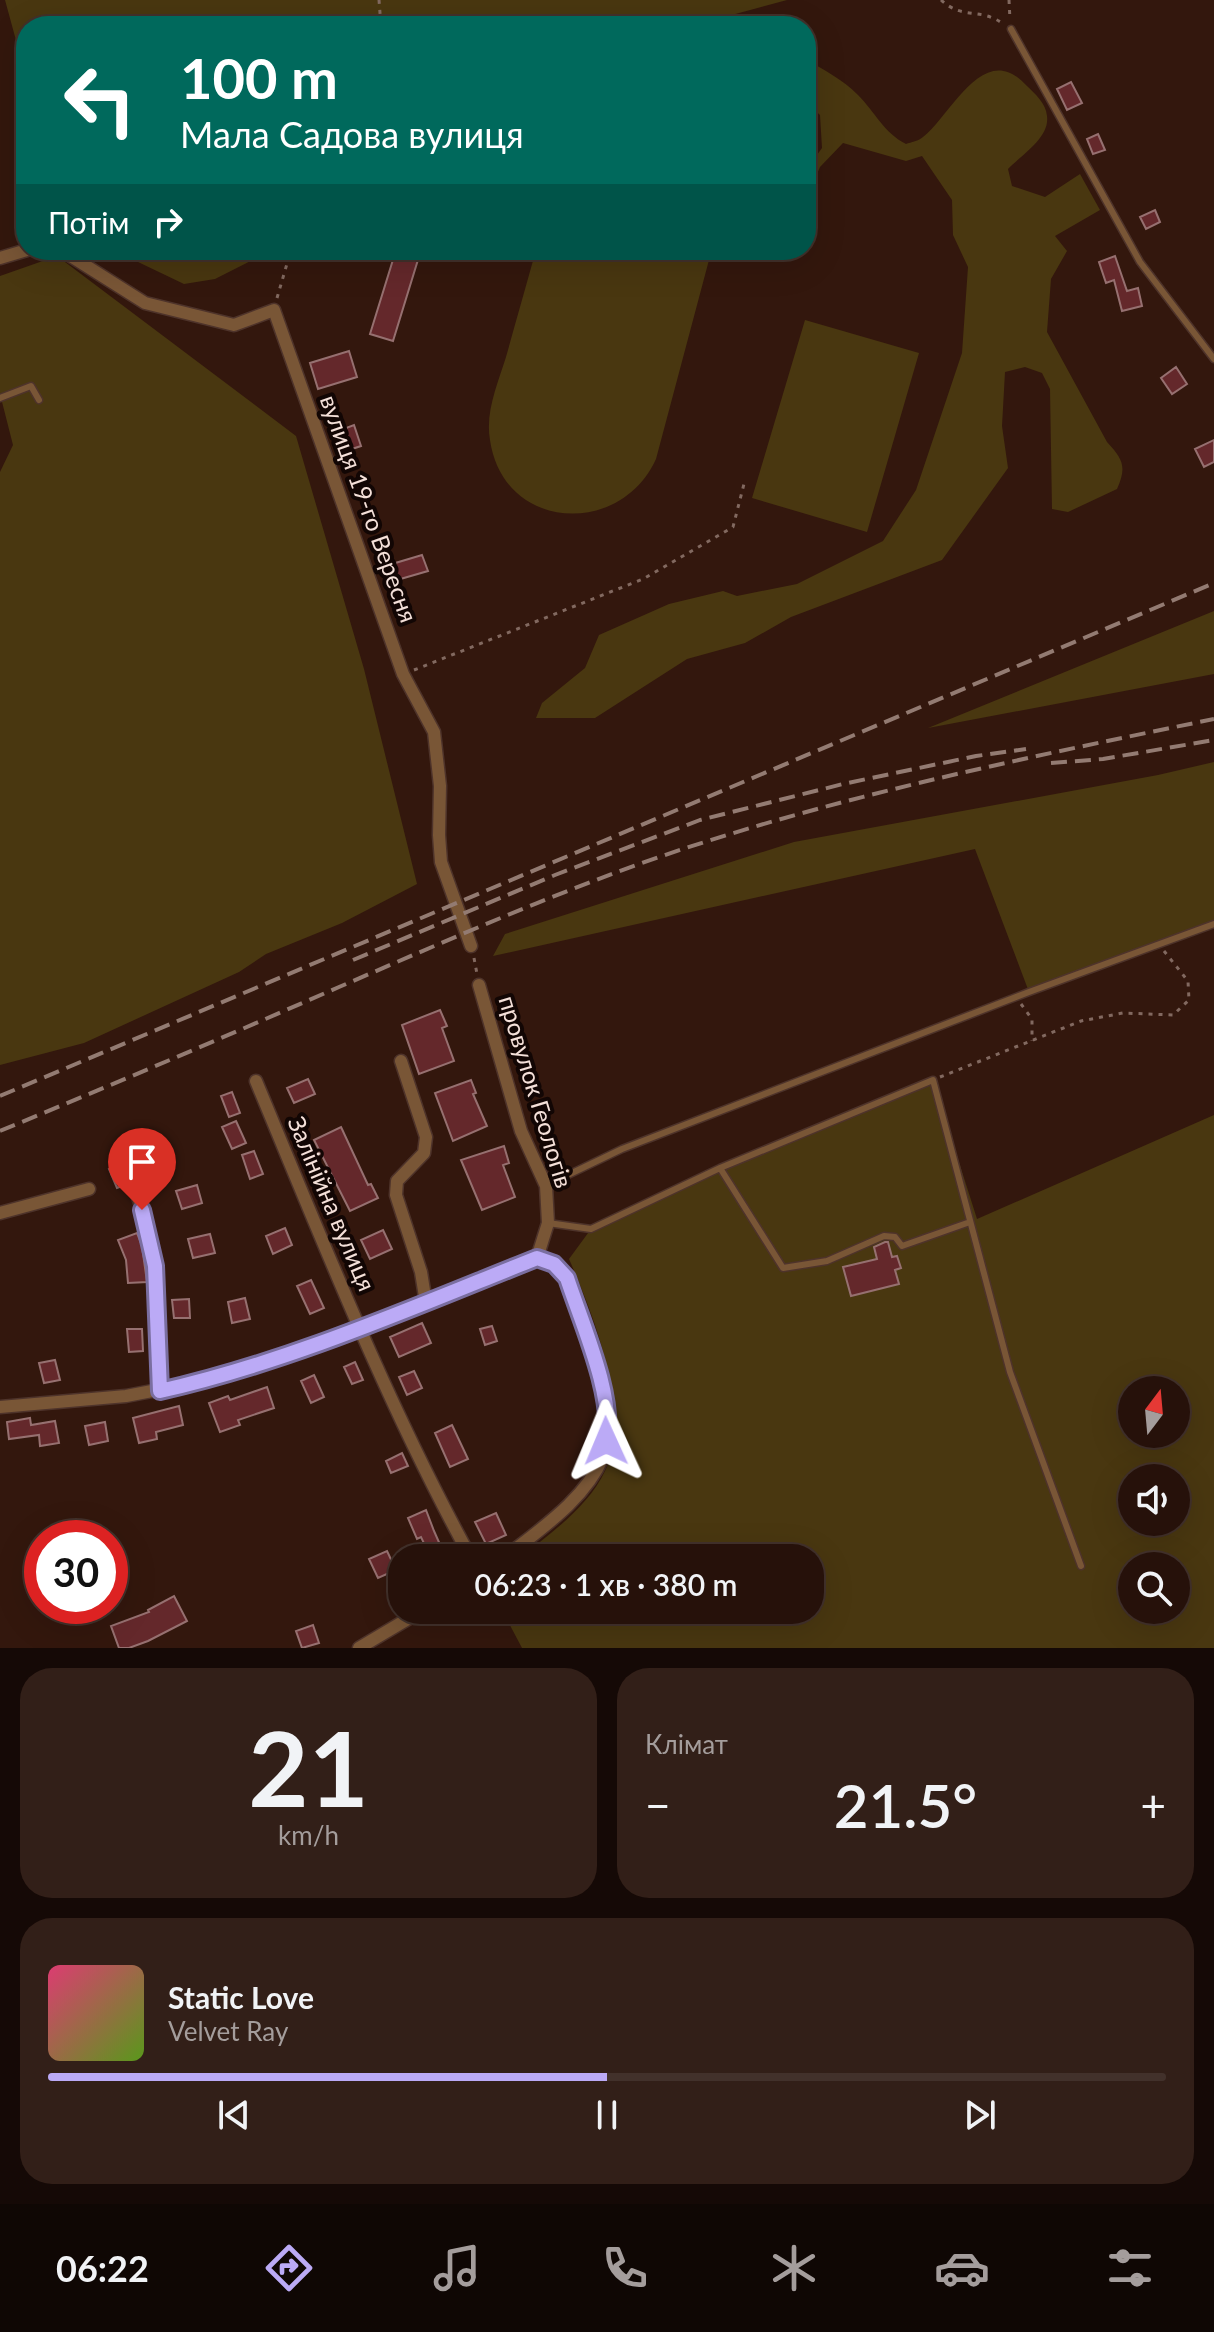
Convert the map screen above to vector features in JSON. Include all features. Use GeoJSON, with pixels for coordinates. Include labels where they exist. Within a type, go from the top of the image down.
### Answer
{"type":"FeatureCollection","features":[{"type":"Feature","properties":{"kind":"street"},"geometry":{"type":"LineString","coordinates":[[77,260],[145,303],[234,325],[274,310]]}},
{"type":"Feature","properties":{"kind":"street","name":"вулиця 19-го Вересня"},"geometry":{"type":"LineString","coordinates":[[274,310],[403,674],[434,732],[440,786],[441,862],[471,946]]}},
{"type":"Feature","properties":{"kind":"street","name":"провулок Геологів"},"geometry":{"type":"LineString","coordinates":[[479,985],[521,1131],[546,1186],[548,1223],[537,1258]]}},
{"type":"Feature","properties":{"kind":"street"},"geometry":{"type":"LineString","coordinates":[[401,1061],[426,1137],[424,1153],[397,1181],[396,1195],[421,1272],[426,1303]]}},
{"type":"Feature","properties":{"kind":"street","name":"Залінійна вулиця"},"geometry":{"type":"LineString","coordinates":[[256,1081],[359,1328],[429,1481],[463,1544]]}},
{"type":"Feature","properties":{"kind":"street"},"geometry":{"type":"LineString","coordinates":[[0,1213],[89,1189]]}},
{"type":"Feature","properties":{"kind":"street"},"geometry":{"type":"LineString","coordinates":[[136,1191],[148,1228],[155,1266],[160,1391]]}},
{"type":"Feature","properties":{"kind":"street"},"geometry":{"type":"LineString","coordinates":[[0,1407],[160,1391],[204,1381],[359,1328],[537,1258],[554,1264],[567,1278],[604,1391],[610,1425],[603,1456],[582,1489],[522,1544]]}},
{"type":"Feature","properties":{"kind":"street"},"geometry":{"type":"LineString","coordinates":[[359,1648],[399,1624]]}},
{"type":"Feature","properties":{"kind":"lane"},"geometry":{"type":"LineString","coordinates":[[1011,29],[1140,262],[1214,359]]}},
{"type":"Feature","properties":{"kind":"lane"},"geometry":{"type":"LineString","coordinates":[[0,398],[31,386],[39,400]]}},
{"type":"Feature","properties":{"kind":"lane"},"geometry":{"type":"LineString","coordinates":[[546,1186],[622,1149],[1214,924]]}},
{"type":"Feature","properties":{"kind":"lane"},"geometry":{"type":"LineString","coordinates":[[548,1223],[591,1229],[720,1168],[933,1080],[1010,1372],[1081,1566]]}},
{"type":"Feature","properties":{"kind":"lane"},"geometry":{"type":"LineString","coordinates":[[720,1168],[783,1268],[827,1261],[884,1236],[895,1237],[902,1246],[970,1222]]}},
{"type":"Feature","properties":{"kind":"path"},"geometry":{"type":"LineString","coordinates":[[941,0],[954,12],[990,14],[1011,29]]}},
{"type":"Feature","properties":{"kind":"path"},"geometry":{"type":"LineString","coordinates":[[1009,0],[1011,29]]}},
{"type":"Feature","properties":{"kind":"path"},"geometry":{"type":"LineString","coordinates":[[274,310],[287,260]]}},
{"type":"Feature","properties":{"kind":"path"},"geometry":{"type":"LineString","coordinates":[[403,674],[643,579],[733,527],[745,480]]}},
{"type":"Feature","properties":{"kind":"path"},"geometry":{"type":"LineString","coordinates":[[933,1080],[1081,1021],[1123,1013],[1173,1015],[1189,1000],[1188,981],[1159,944]]}},
{"type":"Feature","properties":{"kind":"path"},"geometry":{"type":"LineString","coordinates":[[471,946],[479,985]]}},
{"type":"Feature","properties":{"kind":"path"},"geometry":{"type":"LineString","coordinates":[[1016,997],[1032,1019],[1032,1041]]}},
{"type":"Feature","properties":{"kind":"shaded area"},"geometry":{"type":"Polygon","coordinates":[[[5,0],[787,0],[728,16],[16,16],[16,40],[5,0]]]}},
{"type":"Feature","properties":{"kind":"shaded area"},"geometry":{"type":"Polygon","coordinates":[[[816,66],[852,90],[886,128],[906,144],[923,137],[970,85],[983,75],[997,70],[1011,73],[1040,99],[1047,116],[1044,132],[1034,146],[1008,169],[1012,186],[1045,197],[1080,174],[1100,210],[1055,236],[1067,251],[1051,279],[1047,332],[1107,442],[1120,459],[1122,475],[1117,489],[1068,512],[1052,509],[1050,389],[1042,373],[1025,367],[1005,372],[1002,426],[1008,468],[942,560],[791,617],[745,643],[687,659],[595,718],[536,718],[542,703],[585,668],[599,635],[669,604],[723,591],[737,596],[797,584],[883,541],[916,490],[962,353],[968,267],[953,235],[952,200],[922,156],[906,161],[843,143],[820,167],[816,176],[816,156],[822,148],[820,115],[816,111],[816,66]]]}},
{"type":"Feature","properties":{"kind":"shaded area"},"geometry":{"type":"Polygon","coordinates":[[[46,260],[62,260],[296,436],[364,669],[417,884],[342,923],[266,954],[239,972],[84,1043],[0,1065],[0,472],[13,445],[0,394],[0,276],[46,260]]]}},
{"type":"Feature","properties":{"kind":"shaded area"},"geometry":{"type":"Polygon","coordinates":[[[134,260],[252,260],[215,279],[184,284],[134,260]]]}},
{"type":"Feature","properties":{"kind":"shaded area"},"geometry":{"type":"Polygon","coordinates":[[[533,260],[709,260],[656,459],[639,485],[617,502],[591,512],[564,513],[539,507],[516,492],[499,470],[490,440],[489,419],[533,260]]]}},
{"type":"Feature","properties":{"kind":"shaded area"},"geometry":{"type":"Polygon","coordinates":[[[805,320],[919,353],[867,532],[752,498],[805,320]]]}},
{"type":"Feature","properties":{"kind":"shaded area"},"geometry":{"type":"Polygon","coordinates":[[[1214,611],[1214,674],[928,728],[1214,611]]]}},
{"type":"Feature","properties":{"kind":"shaded area"},"geometry":{"type":"Polygon","coordinates":[[[1214,762],[1214,924],[1029,992],[975,849],[493,956],[505,934],[794,842],[1214,762]]]}},
{"type":"Feature","properties":{"kind":"shaded area"},"geometry":{"type":"Polygon","coordinates":[[[933,1080],[977,1219],[1214,1115],[1214,1648],[522,1648],[509,1624],[824,1624],[824,1544],[537,1544],[589,1496],[605,1471],[612,1448],[615,1422],[606,1364],[589,1307],[569,1259],[591,1229],[720,1168],[933,1080]]]}},
{"type":"Feature","properties":{"kind":"building"},"geometry":{"type":"Polygon","coordinates":[[[1071,82],[1082,103],[1067,110],[1057,89],[1071,82]]]}},
{"type":"Feature","properties":{"kind":"building"},"geometry":{"type":"Polygon","coordinates":[[[1098,134],[1105,150],[1093,154],[1087,139],[1098,134]]]}},
{"type":"Feature","properties":{"kind":"building"},"geometry":{"type":"Polygon","coordinates":[[[1155,210],[1160,222],[1146,229],[1140,217],[1155,210]]]}},
{"type":"Feature","properties":{"kind":"building"},"geometry":{"type":"Polygon","coordinates":[[[1115,256],[1127,291],[1138,288],[1142,306],[1122,311],[1114,280],[1106,283],[1099,262],[1115,256]]]}},
{"type":"Feature","properties":{"kind":"building"},"geometry":{"type":"Polygon","coordinates":[[[393,260],[418,260],[393,341],[370,334],[393,260]]]}},
{"type":"Feature","properties":{"kind":"building"},"geometry":{"type":"Polygon","coordinates":[[[349,351],[357,377],[318,389],[310,363],[349,351]]]}},
{"type":"Feature","properties":{"kind":"building"},"geometry":{"type":"Polygon","coordinates":[[[1176,367],[1187,384],[1172,394],[1161,378],[1176,367]]]}},
{"type":"Feature","properties":{"kind":"building"},"geometry":{"type":"Polygon","coordinates":[[[354,425],[361,446],[346,451],[338,431],[354,425]]]}},
{"type":"Feature","properties":{"kind":"building"},"geometry":{"type":"Polygon","coordinates":[[[1214,440],[1214,462],[1204,467],[1195,449],[1214,440]]]}},
{"type":"Feature","properties":{"kind":"building"},"geometry":{"type":"Polygon","coordinates":[[[422,555],[428,571],[397,580],[392,564],[422,555]]]}},
{"type":"Feature","properties":{"kind":"building"},"geometry":{"type":"Polygon","coordinates":[[[440,1010],[447,1026],[442,1028],[454,1061],[419,1074],[402,1025],[440,1010]]]}},
{"type":"Feature","properties":{"kind":"building"},"geometry":{"type":"Polygon","coordinates":[[[308,1079],[315,1094],[294,1103],[287,1088],[308,1079]]]}},
{"type":"Feature","properties":{"kind":"building"},"geometry":{"type":"Polygon","coordinates":[[[471,1080],[476,1093],[473,1094],[487,1126],[453,1141],[435,1093],[471,1080]]]}},
{"type":"Feature","properties":{"kind":"building"},"geometry":{"type":"Polygon","coordinates":[[[232,1092],[240,1113],[229,1117],[221,1096],[232,1092]]]}},
{"type":"Feature","properties":{"kind":"building"},"geometry":{"type":"Polygon","coordinates":[[[236,1121],[246,1143],[232,1149],[222,1127],[236,1121]]]}},
{"type":"Feature","properties":{"kind":"building"},"geometry":{"type":"Polygon","coordinates":[[[341,1127],[368,1185],[371,1184],[378,1198],[350,1211],[314,1140],[341,1127]]]}},
{"type":"Feature","properties":{"kind":"building"},"geometry":{"type":"Polygon","coordinates":[[[504,1146],[509,1163],[503,1165],[515,1197],[482,1210],[461,1160],[504,1146]]]}},
{"type":"Feature","properties":{"kind":"building"},"geometry":{"type":"Polygon","coordinates":[[[254,1151],[263,1174],[250,1179],[242,1155],[254,1151]]]}},
{"type":"Feature","properties":{"kind":"building"},"geometry":{"type":"Polygon","coordinates":[[[126,1162],[134,1182],[117,1188],[109,1169],[126,1162]]]}},
{"type":"Feature","properties":{"kind":"building"},"geometry":{"type":"Polygon","coordinates":[[[197,1185],[202,1203],[182,1209],[176,1191],[197,1185]]]}},
{"type":"Feature","properties":{"kind":"building"},"geometry":{"type":"Polygon","coordinates":[[[285,1228],[292,1245],[273,1254],[266,1236],[285,1228]]]}},
{"type":"Feature","properties":{"kind":"building"},"geometry":{"type":"Polygon","coordinates":[[[383,1230],[392,1249],[370,1259],[361,1240],[383,1230]]]}},
{"type":"Feature","properties":{"kind":"building"},"geometry":{"type":"Polygon","coordinates":[[[137,1233],[147,1282],[128,1283],[126,1260],[118,1240],[137,1233]]]}},
{"type":"Feature","properties":{"kind":"building"},"geometry":{"type":"Polygon","coordinates":[[[210,1234],[215,1253],[193,1258],[188,1239],[210,1234]]]}},
{"type":"Feature","properties":{"kind":"building"},"geometry":{"type":"Polygon","coordinates":[[[888,1242],[892,1257],[897,1256],[901,1268],[895,1270],[899,1284],[851,1296],[843,1267],[877,1259],[874,1247],[888,1242]]]}},
{"type":"Feature","properties":{"kind":"building"},"geometry":{"type":"Polygon","coordinates":[[[311,1280],[324,1308],[310,1314],[297,1286],[311,1280]]]}},
{"type":"Feature","properties":{"kind":"building"},"geometry":{"type":"Polygon","coordinates":[[[245,1298],[250,1319],[232,1323],[228,1302],[245,1298]]]}},
{"type":"Feature","properties":{"kind":"building"},"geometry":{"type":"Polygon","coordinates":[[[189,1299],[190,1318],[174,1318],[172,1300],[189,1299]]]}},
{"type":"Feature","properties":{"kind":"building"},"geometry":{"type":"Polygon","coordinates":[[[422,1323],[431,1343],[399,1357],[390,1337],[422,1323]]]}},
{"type":"Feature","properties":{"kind":"building"},"geometry":{"type":"Polygon","coordinates":[[[492,1326],[497,1341],[485,1345],[480,1329],[492,1326]]]}},
{"type":"Feature","properties":{"kind":"building"},"geometry":{"type":"Polygon","coordinates":[[[127,1329],[142,1329],[143,1351],[129,1352],[127,1329]]]}},
{"type":"Feature","properties":{"kind":"building"},"geometry":{"type":"Polygon","coordinates":[[[55,1360],[60,1380],[44,1383],[39,1363],[55,1360]]]}},
{"type":"Feature","properties":{"kind":"building"},"geometry":{"type":"Polygon","coordinates":[[[355,1362],[363,1380],[352,1384],[344,1367],[355,1362]]]}},
{"type":"Feature","properties":{"kind":"building"},"geometry":{"type":"Polygon","coordinates":[[[414,1371],[422,1388],[407,1395],[399,1377],[414,1371]]]}},
{"type":"Feature","properties":{"kind":"building"},"geometry":{"type":"Polygon","coordinates":[[[314,1375],[324,1397],[311,1403],[301,1381],[314,1375]]]}},
{"type":"Feature","properties":{"kind":"building"},"geometry":{"type":"Polygon","coordinates":[[[267,1387],[274,1408],[238,1420],[240,1425],[220,1432],[209,1403],[228,1396],[230,1400],[267,1387]]]}},
{"type":"Feature","properties":{"kind":"building"},"geometry":{"type":"Polygon","coordinates":[[[179,1406],[183,1425],[156,1432],[157,1439],[139,1443],[133,1418],[179,1406]]]}},
{"type":"Feature","properties":{"kind":"building"},"geometry":{"type":"Polygon","coordinates":[[[30,1418],[31,1425],[55,1421],[59,1443],[40,1446],[39,1435],[9,1439],[7,1422],[30,1418]]]}},
{"type":"Feature","properties":{"kind":"building"},"geometry":{"type":"Polygon","coordinates":[[[105,1422],[108,1441],[89,1445],[85,1426],[105,1422]]]}},
{"type":"Feature","properties":{"kind":"building"},"geometry":{"type":"Polygon","coordinates":[[[452,1425],[468,1459],[450,1467],[435,1433],[452,1425]]]}},
{"type":"Feature","properties":{"kind":"building"},"geometry":{"type":"Polygon","coordinates":[[[402,1453],[408,1466],[391,1473],[386,1461],[402,1453]]]}},
{"type":"Feature","properties":{"kind":"building"},"geometry":{"type":"Polygon","coordinates":[[[426,1510],[440,1544],[424,1544],[421,1537],[417,1539],[408,1518],[426,1510]]]}},
{"type":"Feature","properties":{"kind":"building"},"geometry":{"type":"Polygon","coordinates":[[[496,1513],[506,1535],[486,1544],[475,1522],[496,1513]]]}},
{"type":"Feature","properties":{"kind":"building"},"geometry":{"type":"Polygon","coordinates":[[[387,1551],[388,1574],[378,1578],[369,1559],[387,1551]]]}},
{"type":"Feature","properties":{"kind":"building"},"geometry":{"type":"Polygon","coordinates":[[[174,1596],[187,1621],[148,1641],[119,1648],[111,1626],[128,1624],[128,1620],[174,1596]]]}},
{"type":"Feature","properties":{"kind":"building"},"geometry":{"type":"Polygon","coordinates":[[[313,1625],[319,1643],[302,1648],[296,1631],[313,1625]]]}},
{"type":"Feature","properties":{"kind":"railway"},"geometry":{"type":"LineString","coordinates":[[0,1096],[1214,583]]}},
{"type":"Feature","properties":{"kind":"railway"},"geometry":{"type":"LineString","coordinates":[[0,1131],[499,918],[662,856],[867,796],[1214,719]]}},
{"type":"Feature","properties":{"kind":"railway"},"geometry":{"type":"LineString","coordinates":[[1051,763],[1103,759],[1214,740]]}},
{"type":"Feature","properties":{"kind":"railway"},"geometry":{"type":"LineString","coordinates":[[353,960],[555,875],[700,820],[843,784],[976,756],[1026,749]]}},
{"type":"Feature","properties":{"kind":"route"},"geometry":{"type":"LineString","coordinates":[[142,1210],[155,1266],[160,1391],[204,1381],[294,1351],[537,1258],[554,1264],[567,1278],[604,1391],[610,1425],[606,1441]]}}]}
